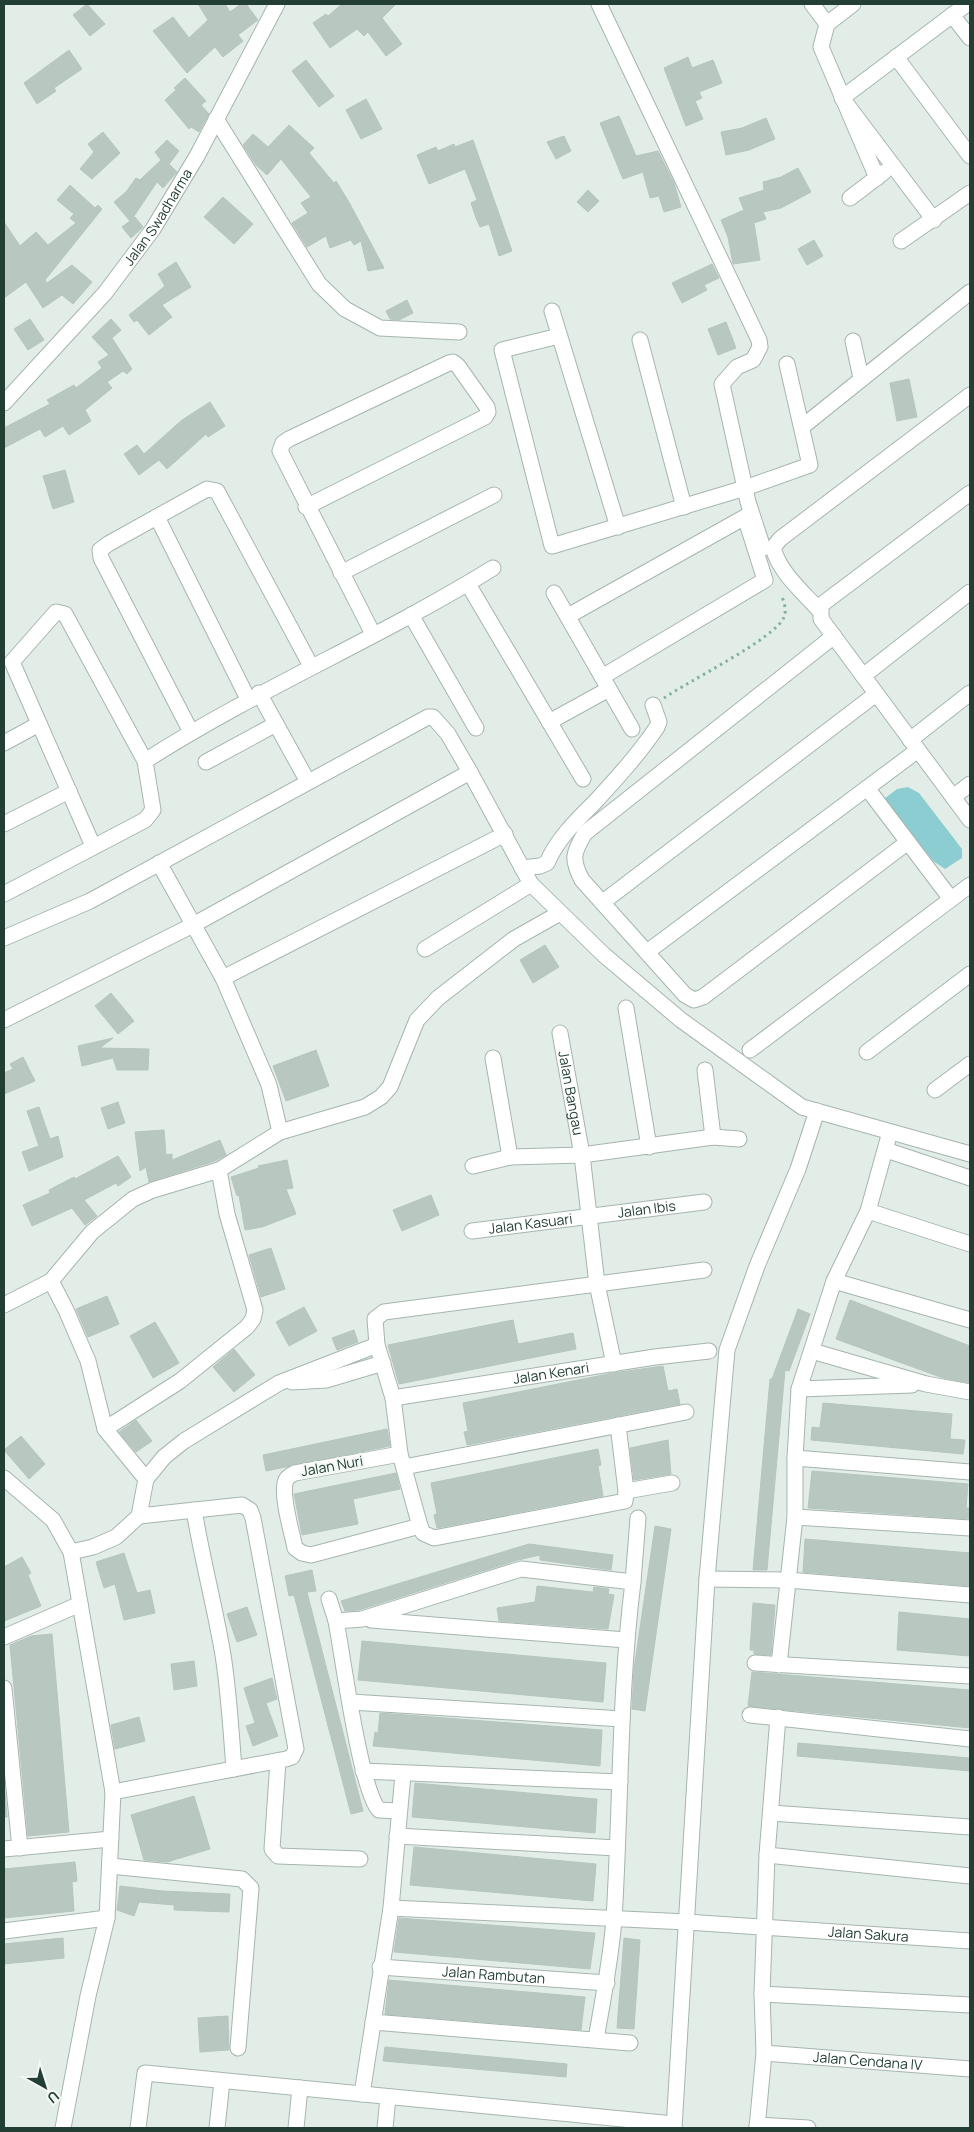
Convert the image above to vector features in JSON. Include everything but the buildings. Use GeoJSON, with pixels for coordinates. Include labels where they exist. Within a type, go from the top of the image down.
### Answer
{"type":"FeatureCollection","features":[{"type":"Feature","properties":{"kind":"street","name":"Jalan Swadharma"},"geometry":{"type":"LineString","coordinates":[[4,404],[106,293],[153,229],[197,156],[277,4]]}},
{"type":"Feature","properties":{"kind":"street"},"geometry":{"type":"LineString","coordinates":[[599,4],[759,340],[760,347],[753,360],[737,368],[722,384],[745,488],[763,548]]}},
{"type":"Feature","properties":{"kind":"street"},"geometry":{"type":"LineString","coordinates":[[812,4],[827,24]]}},
{"type":"Feature","properties":{"kind":"street"},"geometry":{"type":"LineString","coordinates":[[853,4],[827,24],[821,47],[876,178]]}},
{"type":"Feature","properties":{"kind":"street"},"geometry":{"type":"LineString","coordinates":[[842,98],[967,4]]}},
{"type":"Feature","properties":{"kind":"street"},"geometry":{"type":"LineString","coordinates":[[952,15],[970,38]]}},
{"type":"Feature","properties":{"kind":"street"},"geometry":{"type":"LineString","coordinates":[[896,57],[970,156]]}},
{"type":"Feature","properties":{"kind":"street"},"geometry":{"type":"LineString","coordinates":[[842,98],[934,220]]}},
{"type":"Feature","properties":{"kind":"street"},"geometry":{"type":"LineString","coordinates":[[216,120],[319,284],[346,309],[380,328],[459,332]]}},
{"type":"Feature","properties":{"kind":"street"},"geometry":{"type":"LineString","coordinates":[[850,198],[892,166]]}},
{"type":"Feature","properties":{"kind":"street"},"geometry":{"type":"LineString","coordinates":[[901,241],[934,220],[970,193]]}},
{"type":"Feature","properties":{"kind":"street"},"geometry":{"type":"LineString","coordinates":[[802,427],[970,292]]}},
{"type":"Feature","properties":{"kind":"street"},"geometry":{"type":"LineString","coordinates":[[552,311],[618,527]]}},
{"type":"Feature","properties":{"kind":"street"},"geometry":{"type":"LineString","coordinates":[[559,336],[502,350],[552,546],[745,488],[810,464],[787,364]]}},
{"type":"Feature","properties":{"kind":"street"},"geometry":{"type":"LineString","coordinates":[[640,340],[684,507]]}},
{"type":"Feature","properties":{"kind":"street"},"geometry":{"type":"LineString","coordinates":[[853,341],[862,378]]}},
{"type":"Feature","properties":{"kind":"street"},"geometry":{"type":"LineString","coordinates":[[306,507],[485,418],[488,412],[487,406],[458,366],[453,362],[449,362],[283,443],[280,451],[306,507],[372,634]]}},
{"type":"Feature","properties":{"kind":"street"},"geometry":{"type":"LineString","coordinates":[[820,610],[786,573],[777,560],[773,548],[780,539],[970,395]]}},
{"type":"Feature","properties":{"kind":"street"},"geometry":{"type":"LineString","coordinates":[[190,732],[101,558],[100,550],[108,544],[157,516],[207,490],[217,491],[311,666]]}},
{"type":"Feature","properties":{"kind":"street"},"geometry":{"type":"LineString","coordinates":[[970,493],[821,605],[820,610],[821,619],[970,820]]}},
{"type":"Feature","properties":{"kind":"street"},"geometry":{"type":"LineString","coordinates":[[341,573],[494,495]]}},
{"type":"Feature","properties":{"kind":"street"},"geometry":{"type":"LineString","coordinates":[[157,516],[254,696],[276,724],[308,782]]}},
{"type":"Feature","properties":{"kind":"street"},"geometry":{"type":"LineString","coordinates":[[549,722],[605,683],[765,580],[744,517],[568,616]]}},
{"type":"Feature","properties":{"kind":"street"},"geometry":{"type":"LineString","coordinates":[[145,761],[190,732],[254,696],[411,615],[493,568]]}},
{"type":"Feature","properties":{"kind":"street"},"geometry":{"type":"LineString","coordinates":[[468,584],[583,779]]}},
{"type":"Feature","properties":{"kind":"street"},"geometry":{"type":"LineString","coordinates":[[862,676],[970,592]]}},
{"type":"Feature","properties":{"kind":"street"},"geometry":{"type":"LineString","coordinates":[[554,593],[632,729]]}},
{"type":"Feature","properties":{"kind":"street"},"geometry":{"type":"LineString","coordinates":[[4,894],[145,820],[153,810],[145,761],[65,614],[56,612],[12,662],[93,846]]}},
{"type":"Feature","properties":{"kind":"street"},"geometry":{"type":"LineString","coordinates":[[411,615],[476,728]]}},
{"type":"Feature","properties":{"kind":"street"},"geometry":{"type":"LineString","coordinates":[[834,636],[585,833],[576,848],[574,864],[582,880],[686,995],[694,1000],[703,997],[908,842]]}},
{"type":"Feature","properties":{"kind":"street"},"geometry":{"type":"LineString","coordinates":[[648,952],[867,788],[970,693]]}},
{"type":"Feature","properties":{"kind":"street"},"geometry":{"type":"LineString","coordinates":[[603,902],[876,694]]}},
{"type":"Feature","properties":{"kind":"street"},"geometry":{"type":"LineString","coordinates":[[522,868],[540,866],[547,863],[551,853],[581,816],[625,769],[657,727],[659,722],[654,705]]}},
{"type":"Feature","properties":{"kind":"street"},"geometry":{"type":"LineString","coordinates":[[4,938],[90,901],[428,717],[434,717],[440,722],[470,772],[531,884],[604,955],[681,1020],[773,1088],[802,1107],[970,1154]]}},
{"type":"Feature","properties":{"kind":"street"},"geometry":{"type":"LineString","coordinates":[[4,743],[39,724]]}},
{"type":"Feature","properties":{"kind":"street"},"geometry":{"type":"LineString","coordinates":[[206,762],[276,724]]}},
{"type":"Feature","properties":{"kind":"street"},"geometry":{"type":"LineString","coordinates":[[4,1020],[193,925],[470,772]]}},
{"type":"Feature","properties":{"kind":"street"},"geometry":{"type":"LineString","coordinates":[[953,798],[970,784]]}},
{"type":"Feature","properties":{"kind":"street"},"geometry":{"type":"LineString","coordinates":[[867,788],[952,899]]}},
{"type":"Feature","properties":{"kind":"street"},"geometry":{"type":"LineString","coordinates":[[4,824],[69,791]]}},
{"type":"Feature","properties":{"kind":"street"},"geometry":{"type":"LineString","coordinates":[[223,978],[505,834]]}},
{"type":"Feature","properties":{"kind":"street"},"geometry":{"type":"LineString","coordinates":[[159,863],[223,978],[269,1085],[280,1132]]}},
{"type":"Feature","properties":{"kind":"street"},"geometry":{"type":"LineString","coordinates":[[425,948],[531,884]]}},
{"type":"Feature","properties":{"kind":"street"},"geometry":{"type":"LineString","coordinates":[[750,1050],[970,885]]}},
{"type":"Feature","properties":{"kind":"street"},"geometry":{"type":"LineString","coordinates":[[4,1305],[51,1281],[92,1232],[134,1199],[153,1190],[219,1170],[280,1132],[365,1106],[381,1098],[390,1087],[417,1020],[438,998],[514,939],[560,913]]}},
{"type":"Feature","properties":{"kind":"street"},"geometry":{"type":"LineString","coordinates":[[867,1052],[970,974]]}},
{"type":"Feature","properties":{"kind":"street"},"geometry":{"type":"LineString","coordinates":[[626,1008],[649,1147]]}},
{"type":"Feature","properties":{"kind":"street","name":"Jalan Bangau"},"geometry":{"type":"LineString","coordinates":[[560,1032],[582,1155],[597,1284],[614,1364]]}},
{"type":"Feature","properties":{"kind":"street"},"geometry":{"type":"LineString","coordinates":[[493,1058],[510,1157]]}},
{"type":"Feature","properties":{"kind":"street"},"geometry":{"type":"LineString","coordinates":[[935,1090],[970,1064]]}},
{"type":"Feature","properties":{"kind":"street"},"geometry":{"type":"LineString","coordinates":[[705,1070],[713,1137]]}},
{"type":"Feature","properties":{"kind":"street"},"geometry":{"type":"LineString","coordinates":[[138,2128],[145,2073],[674,2126],[707,1579],[727,1350],[757,1266],[798,1170],[817,1111]]}},
{"type":"Feature","properties":{"kind":"street"},"geometry":{"type":"LineString","coordinates":[[779,1664],[795,1516],[794,1458],[799,1389],[834,1280],[868,1211],[890,1132]]}},
{"type":"Feature","properties":{"kind":"street"},"geometry":{"type":"LineString","coordinates":[[472,1166],[510,1157],[582,1155],[713,1137],[739,1139]]}},
{"type":"Feature","properties":{"kind":"street"},"geometry":{"type":"LineString","coordinates":[[886,1150],[970,1178]]}},
{"type":"Feature","properties":{"kind":"street"},"geometry":{"type":"LineString","coordinates":[[105,1429],[180,1381],[247,1327],[253,1319],[255,1310],[227,1214],[219,1170]]}},
{"type":"Feature","properties":{"kind":"street","name":"Jalan Ibis"},"geometry":{"type":"LineString","coordinates":[[589,1217],[704,1202]]}},
{"type":"Feature","properties":{"kind":"street"},"geometry":{"type":"LineString","coordinates":[[868,1211],[970,1244]]}},
{"type":"Feature","properties":{"kind":"street","name":"Jalan Kasuari"},"geometry":{"type":"LineString","coordinates":[[472,1231],[589,1217]]}},
{"type":"Feature","properties":{"kind":"street"},"geometry":{"type":"LineString","coordinates":[[618,1426],[626,1492],[625,1501],[434,1538],[423,1532],[420,1526],[402,1461],[393,1398],[377,1345],[375,1322],[380,1313],[704,1270]]}},
{"type":"Feature","properties":{"kind":"street"},"geometry":{"type":"LineString","coordinates":[[834,1280],[970,1320]]}},
{"type":"Feature","properties":{"kind":"street"},"geometry":{"type":"LineString","coordinates":[[51,1281],[88,1360],[105,1429],[146,1479]]}},
{"type":"Feature","properties":{"kind":"street"},"geometry":{"type":"LineString","coordinates":[[139,1516],[146,1479],[164,1457],[184,1441],[279,1383],[377,1345]]}},
{"type":"Feature","properties":{"kind":"street","name":"Jalan Kenari"},"geometry":{"type":"LineString","coordinates":[[393,1398],[710,1351]]}},
{"type":"Feature","properties":{"kind":"street"},"geometry":{"type":"LineString","coordinates":[[812,1351],[926,1384],[970,1392]]}},
{"type":"Feature","properties":{"kind":"street"},"geometry":{"type":"LineString","coordinates":[[279,1383],[326,1380],[383,1363]]}},
{"type":"Feature","properties":{"kind":"street"},"geometry":{"type":"LineString","coordinates":[[799,1389],[926,1384]]}},
{"type":"Feature","properties":{"kind":"street"},"geometry":{"type":"LineString","coordinates":[[402,1461],[618,1426],[686,1412]]}},
{"type":"Feature","properties":{"kind":"street"},"geometry":{"type":"LineString","coordinates":[[794,1458],[970,1472]]}},
{"type":"Feature","properties":{"kind":"street","name":"Jalan Nuri"},"geometry":{"type":"LineString","coordinates":[[402,1461],[295,1473],[288,1476],[285,1481],[285,1493],[295,1548],[302,1553],[311,1555],[420,1526]]}},
{"type":"Feature","properties":{"kind":"street"},"geometry":{"type":"LineString","coordinates":[[4,1478],[53,1520],[72,1552],[113,1792],[107,1918],[88,1996],[63,2128]]}},
{"type":"Feature","properties":{"kind":"street"},"geometry":{"type":"LineString","coordinates":[[626,1492],[672,1482]]}},
{"type":"Feature","properties":{"kind":"street"},"geometry":{"type":"LineString","coordinates":[[72,1552],[93,1547],[116,1537],[139,1516],[242,1505],[250,1510],[296,1742],[296,1749],[292,1757],[278,1761],[113,1792]]}},
{"type":"Feature","properties":{"kind":"street"},"geometry":{"type":"LineString","coordinates":[[194,1510],[203,1568],[215,1612],[223,1656],[234,1769]]}},
{"type":"Feature","properties":{"kind":"street"},"geometry":{"type":"LineString","coordinates":[[795,1516],[970,1528]]}},
{"type":"Feature","properties":{"kind":"street"},"geometry":{"type":"LineString","coordinates":[[596,2039],[606,1983],[614,1920],[626,1640],[634,1582],[638,1518]]}},
{"type":"Feature","properties":{"kind":"street"},"geometry":{"type":"LineString","coordinates":[[362,1619],[521,1569],[634,1582]]}},
{"type":"Feature","properties":{"kind":"street"},"geometry":{"type":"LineString","coordinates":[[707,1579],[788,1580],[970,1595]]}},
{"type":"Feature","properties":{"kind":"street"},"geometry":{"type":"LineString","coordinates":[[330,1599],[336,1621],[363,1771],[374,1804],[379,1810],[399,1811]]}},
{"type":"Feature","properties":{"kind":"street"},"geometry":{"type":"LineString","coordinates":[[4,1637],[80,1604]]}},
{"type":"Feature","properties":{"kind":"street"},"geometry":{"type":"LineString","coordinates":[[336,1621],[362,1619],[626,1640]]}},
{"type":"Feature","properties":{"kind":"street"},"geometry":{"type":"LineString","coordinates":[[755,1663],[970,1676]]}},
{"type":"Feature","properties":{"kind":"street"},"geometry":{"type":"LineString","coordinates":[[4,1692],[20,1848]]}},
{"type":"Feature","properties":{"kind":"street"},"geometry":{"type":"LineString","coordinates":[[351,1702],[622,1719]]}},
{"type":"Feature","properties":{"kind":"street"},"geometry":{"type":"LineString","coordinates":[[750,1715],[928,1736],[970,1738]]}},
{"type":"Feature","properties":{"kind":"street"},"geometry":{"type":"LineString","coordinates":[[778,1717],[767,1855],[762,1994],[764,2053],[757,2127],[808,2128]]}},
{"type":"Feature","properties":{"kind":"street"},"geometry":{"type":"LineString","coordinates":[[278,1761],[272,1849],[274,1854],[278,1856],[360,1859]]}},
{"type":"Feature","properties":{"kind":"street"},"geometry":{"type":"LineString","coordinates":[[363,1771],[620,1782]]}},
{"type":"Feature","properties":{"kind":"street"},"geometry":{"type":"LineString","coordinates":[[362,2094],[380,1967],[391,1908],[403,1774]]}},
{"type":"Feature","properties":{"kind":"street"},"geometry":{"type":"LineString","coordinates":[[771,1813],[970,1827]]}},
{"type":"Feature","properties":{"kind":"street"},"geometry":{"type":"LineString","coordinates":[[397,1836],[617,1848]]}},
{"type":"Feature","properties":{"kind":"street"},"geometry":{"type":"LineString","coordinates":[[4,1850],[111,1839]]}},
{"type":"Feature","properties":{"kind":"street"},"geometry":{"type":"LineString","coordinates":[[767,1855],[970,1876]]}},
{"type":"Feature","properties":{"kind":"street"},"geometry":{"type":"LineString","coordinates":[[110,1866],[242,1879],[251,1888],[238,2048]]}},
{"type":"Feature","properties":{"kind":"street","name":"Jalan Sakura"},"geometry":{"type":"LineString","coordinates":[[391,1908],[687,1922],[970,1941]]}},
{"type":"Feature","properties":{"kind":"street"},"geometry":{"type":"LineString","coordinates":[[4,1931],[107,1918]]}},
{"type":"Feature","properties":{"kind":"street","name":"Jalan Rambutan"},"geometry":{"type":"LineString","coordinates":[[380,1967],[606,1983]]}},
{"type":"Feature","properties":{"kind":"street"},"geometry":{"type":"LineString","coordinates":[[762,1994],[970,2005]]}},
{"type":"Feature","properties":{"kind":"street"},"geometry":{"type":"LineString","coordinates":[[373,2022],[630,2043]]}},
{"type":"Feature","properties":{"kind":"street","name":"Jalan Cendana IV"},"geometry":{"type":"LineString","coordinates":[[764,2053],[970,2069]]}},
{"type":"Feature","properties":{"kind":"street"},"geometry":{"type":"LineString","coordinates":[[217,2128],[222,2081]]}},
{"type":"Feature","properties":{"kind":"street"},"geometry":{"type":"LineString","coordinates":[[296,2128],[300,2088]]}},
{"type":"Feature","properties":{"kind":"street"},"geometry":{"type":"LineString","coordinates":[[385,2128],[388,2097]]}},
{"type":"Feature","properties":{"kind":"path"},"geometry":{"type":"LineString","coordinates":[[654,705],[680,687],[770,634],[784,618],[784,603],[778,587]]}},
{"type":"Feature","properties":{"kind":"water"},"geometry":{"type":"Polygon","coordinates":[[[908,787],[919,793],[962,849],[962,858],[945,869],[933,861],[884,799],[897,789],[908,787]]]}}]}
